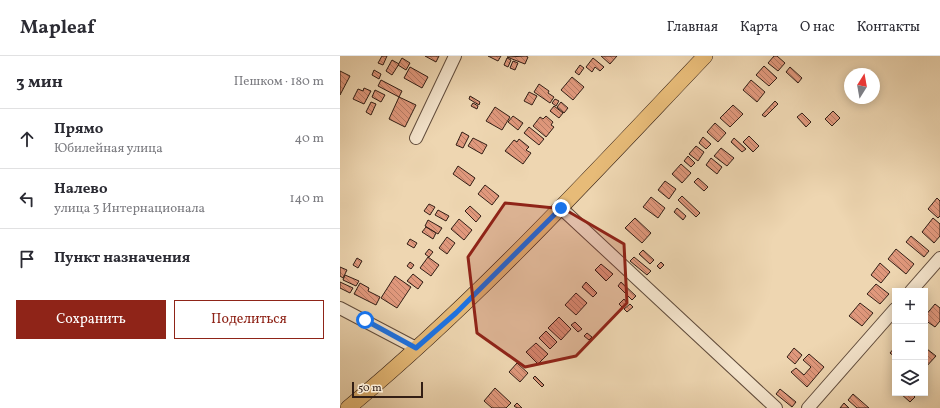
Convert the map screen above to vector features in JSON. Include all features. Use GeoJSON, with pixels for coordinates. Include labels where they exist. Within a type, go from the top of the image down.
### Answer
{"type":"FeatureCollection","features":[{"type":"Feature","properties":{"kind":"main road"},"geometry":{"type":"LineString","coordinates":[[348,408],[397,368],[416,348],[456,313],[561,208],[705,56]]}},
{"type":"Feature","properties":{"kind":"street"},"geometry":{"type":"LineString","coordinates":[[416,138],[455,56]]}},
{"type":"Feature","properties":{"kind":"street"},"geometry":{"type":"LineString","coordinates":[[561,208],[776,408]]}},
{"type":"Feature","properties":{"kind":"street"},"geometry":{"type":"LineString","coordinates":[[914,288],[940,258]]}},
{"type":"Feature","properties":{"kind":"street"},"geometry":{"type":"LineString","coordinates":[[340,308],[416,348]]}},
{"type":"Feature","properties":{"kind":"street"},"geometry":{"type":"LineString","coordinates":[[808,408],[892,312]]}},
{"type":"Feature","properties":{"kind":"highlighted area"},"geometry":{"type":"Polygon","coordinates":[[[505,203],[564,209],[624,244],[627,303],[576,356],[525,367],[477,333],[468,257],[505,203]]]}},
{"type":"Feature","properties":{"kind":"building"},"geometry":{"type":"Polygon","coordinates":[[[382,56],[387,56],[383,65],[378,63],[382,56]]]}},
{"type":"Feature","properties":{"kind":"building"},"geometry":{"type":"Polygon","coordinates":[[[425,56],[439,56],[436,62],[425,56]]]}},
{"type":"Feature","properties":{"kind":"building"},"geometry":{"type":"Polygon","coordinates":[[[488,56],[501,56],[498,61],[488,56]]]}},
{"type":"Feature","properties":{"kind":"building"},"geometry":{"type":"Polygon","coordinates":[[[601,56],[617,56],[610,64],[601,56]]]}},
{"type":"Feature","properties":{"kind":"building"},"geometry":{"type":"Polygon","coordinates":[[[774,56],[777,56],[785,63],[778,71],[768,63],[774,56]]]}},
{"type":"Feature","properties":{"kind":"building"},"geometry":{"type":"Polygon","coordinates":[[[507,57],[528,57],[525,64],[507,57]]]}},
{"type":"Feature","properties":{"kind":"building"},"geometry":{"type":"Polygon","coordinates":[[[402,58],[410,63],[406,70],[398,65],[402,58]]]}},
{"type":"Feature","properties":{"kind":"building"},"geometry":{"type":"Polygon","coordinates":[[[507,58],[511,60],[508,67],[504,65],[507,58]]]}},
{"type":"Feature","properties":{"kind":"building"},"geometry":{"type":"Polygon","coordinates":[[[593,58],[604,67],[600,71],[595,67],[592,72],[586,67],[593,58]]]}},
{"type":"Feature","properties":{"kind":"building"},"geometry":{"type":"Polygon","coordinates":[[[392,60],[399,64],[392,75],[386,71],[392,60]]]}},
{"type":"Feature","properties":{"kind":"building"},"geometry":{"type":"Polygon","coordinates":[[[513,61],[518,63],[515,70],[510,68],[513,61]]]}},
{"type":"Feature","properties":{"kind":"building"},"geometry":{"type":"Polygon","coordinates":[[[580,65],[584,68],[579,75],[575,72],[580,65]]]}},
{"type":"Feature","properties":{"kind":"building"},"geometry":{"type":"Polygon","coordinates":[[[764,66],[777,78],[769,86],[756,75],[764,66]]]}},
{"type":"Feature","properties":{"kind":"building"},"geometry":{"type":"Polygon","coordinates":[[[410,67],[428,77],[422,88],[404,78],[410,67]]]}},
{"type":"Feature","properties":{"kind":"building"},"geometry":{"type":"Polygon","coordinates":[[[790,67],[802,78],[798,83],[786,72],[790,67]]]}},
{"type":"Feature","properties":{"kind":"building"},"geometry":{"type":"Polygon","coordinates":[[[374,70],[381,74],[379,79],[372,75],[374,70]]]}},
{"type":"Feature","properties":{"kind":"building"},"geometry":{"type":"Polygon","coordinates":[[[340,71],[350,76],[340,95],[340,71]]]}},
{"type":"Feature","properties":{"kind":"building"},"geometry":{"type":"Polygon","coordinates":[[[572,77],[584,87],[573,100],[561,90],[572,77]]]}},
{"type":"Feature","properties":{"kind":"building"},"geometry":{"type":"Polygon","coordinates":[[[381,80],[402,91],[399,97],[378,86],[381,80]]]}},
{"type":"Feature","properties":{"kind":"building"},"geometry":{"type":"Polygon","coordinates":[[[751,80],[765,92],[757,102],[743,90],[751,80]]]}},
{"type":"Feature","properties":{"kind":"building"},"geometry":{"type":"Polygon","coordinates":[[[539,84],[549,91],[548,93],[554,97],[550,103],[534,92],[539,84]]]}},
{"type":"Feature","properties":{"kind":"building"},"geometry":{"type":"Polygon","coordinates":[[[364,88],[371,91],[364,104],[353,99],[358,89],[363,91],[364,88]]]}},
{"type":"Feature","properties":{"kind":"building"},"geometry":{"type":"Polygon","coordinates":[[[375,90],[385,95],[381,102],[372,97],[375,90]]]}},
{"type":"Feature","properties":{"kind":"building"},"geometry":{"type":"Polygon","coordinates":[[[529,92],[537,96],[532,105],[524,101],[529,92]]]}},
{"type":"Feature","properties":{"kind":"building"},"geometry":{"type":"Polygon","coordinates":[[[470,96],[480,102],[479,105],[469,99],[470,96]]]}},
{"type":"Feature","properties":{"kind":"building"},"geometry":{"type":"Polygon","coordinates":[[[399,97],[416,105],[405,127],[389,119],[399,97]]]}},
{"type":"Feature","properties":{"kind":"building"},"geometry":{"type":"Polygon","coordinates":[[[555,99],[559,101],[556,106],[552,103],[555,99]]]}},
{"type":"Feature","properties":{"kind":"building"},"geometry":{"type":"Polygon","coordinates":[[[775,101],[778,104],[765,117],[762,115],[775,101]]]}},
{"type":"Feature","properties":{"kind":"building"},"geometry":{"type":"Polygon","coordinates":[[[371,102],[376,104],[371,115],[366,112],[371,102]]]}},
{"type":"Feature","properties":{"kind":"building"},"geometry":{"type":"Polygon","coordinates":[[[561,102],[568,108],[564,113],[557,107],[561,102]]]}},
{"type":"Feature","properties":{"kind":"building"},"geometry":{"type":"Polygon","coordinates":[[[473,103],[478,106],[477,109],[471,106],[473,103]]]}},
{"type":"Feature","properties":{"kind":"building"},"geometry":{"type":"Polygon","coordinates":[[[733,105],[743,114],[730,127],[720,118],[733,105]]]}},
{"type":"Feature","properties":{"kind":"building"},"geometry":{"type":"Polygon","coordinates":[[[554,106],[563,113],[559,118],[550,111],[554,106]]]}},
{"type":"Feature","properties":{"kind":"building"},"geometry":{"type":"Polygon","coordinates":[[[495,107],[510,117],[502,130],[486,121],[495,107]]]}},
{"type":"Feature","properties":{"kind":"building"},"geometry":{"type":"Polygon","coordinates":[[[833,111],[840,118],[832,126],[825,119],[833,111]]]}},
{"type":"Feature","properties":{"kind":"building"},"geometry":{"type":"Polygon","coordinates":[[[802,113],[811,122],[806,127],[797,117],[802,113]]]}},
{"type":"Feature","properties":{"kind":"building"},"geometry":{"type":"Polygon","coordinates":[[[513,116],[523,123],[518,130],[508,122],[513,116]]]}},
{"type":"Feature","properties":{"kind":"building"},"geometry":{"type":"Polygon","coordinates":[[[546,116],[553,122],[551,125],[554,127],[546,137],[533,126],[540,117],[543,119],[546,116]]]}},
{"type":"Feature","properties":{"kind":"building"},"geometry":{"type":"Polygon","coordinates":[[[715,123],[726,133],[718,142],[707,132],[715,123]]]}},
{"type":"Feature","properties":{"kind":"building"},"geometry":{"type":"Polygon","coordinates":[[[529,127],[544,139],[539,145],[524,133],[529,127]]]}},
{"type":"Feature","properties":{"kind":"building"},"geometry":{"type":"Polygon","coordinates":[[[462,132],[469,136],[463,148],[456,145],[462,132]]]}},
{"type":"Feature","properties":{"kind":"building"},"geometry":{"type":"Polygon","coordinates":[[[749,136],[759,146],[753,152],[743,142],[749,136]]]}},
{"type":"Feature","properties":{"kind":"building"},"geometry":{"type":"Polygon","coordinates":[[[703,137],[711,144],[706,149],[699,143],[703,137]]]}},
{"type":"Feature","properties":{"kind":"building"},"geometry":{"type":"Polygon","coordinates":[[[473,138],[487,145],[482,154],[468,146],[473,138]]]}},
{"type":"Feature","properties":{"kind":"building"},"geometry":{"type":"Polygon","coordinates":[[[734,138],[746,149],[742,152],[731,142],[734,138]]]}},
{"type":"Feature","properties":{"kind":"building"},"geometry":{"type":"Polygon","coordinates":[[[519,139],[529,147],[526,150],[531,153],[523,164],[505,151],[514,140],[517,142],[519,139]]]}},
{"type":"Feature","properties":{"kind":"building"},"geometry":{"type":"Polygon","coordinates":[[[696,146],[704,152],[698,161],[689,154],[696,146]]]}},
{"type":"Feature","properties":{"kind":"building"},"geometry":{"type":"Polygon","coordinates":[[[721,148],[734,158],[727,166],[714,156],[721,148]]]}},
{"type":"Feature","properties":{"kind":"building"},"geometry":{"type":"Polygon","coordinates":[[[688,156],[695,163],[691,167],[684,161],[688,156]]]}},
{"type":"Feature","properties":{"kind":"building"},"geometry":{"type":"Polygon","coordinates":[[[711,158],[722,167],[717,174],[706,165],[711,158]]]}},
{"type":"Feature","properties":{"kind":"building"},"geometry":{"type":"Polygon","coordinates":[[[681,164],[691,173],[682,183],[672,174],[681,164]]]}},
{"type":"Feature","properties":{"kind":"building"},"geometry":{"type":"Polygon","coordinates":[[[458,166],[475,178],[470,186],[453,174],[458,166]]]}},
{"type":"Feature","properties":{"kind":"building"},"geometry":{"type":"Polygon","coordinates":[[[698,178],[708,187],[704,191],[694,182],[698,178]]]}},
{"type":"Feature","properties":{"kind":"building"},"geometry":{"type":"Polygon","coordinates":[[[665,181],[676,189],[669,199],[658,190],[665,181]]]}},
{"type":"Feature","properties":{"kind":"building"},"geometry":{"type":"Polygon","coordinates":[[[485,185],[499,196],[492,205],[478,194],[485,185]]]}},
{"type":"Feature","properties":{"kind":"building"},"geometry":{"type":"Polygon","coordinates":[[[682,196],[700,213],[696,217],[678,200],[682,196]]]}},
{"type":"Feature","properties":{"kind":"building"},"geometry":{"type":"Polygon","coordinates":[[[651,197],[665,208],[658,218],[643,207],[651,197]]]}},
{"type":"Feature","properties":{"kind":"building"},"geometry":{"type":"Polygon","coordinates":[[[937,198],[940,201],[940,216],[938,218],[928,209],[937,198]]]}},
{"type":"Feature","properties":{"kind":"building"},"geometry":{"type":"Polygon","coordinates":[[[429,204],[435,207],[430,215],[424,211],[429,204]]]}},
{"type":"Feature","properties":{"kind":"building"},"geometry":{"type":"Polygon","coordinates":[[[470,206],[481,216],[476,222],[465,211],[470,206]]]}},
{"type":"Feature","properties":{"kind":"building"},"geometry":{"type":"Polygon","coordinates":[[[677,208],[686,216],[683,220],[674,212],[677,208]]]}},
{"type":"Feature","properties":{"kind":"building"},"geometry":{"type":"Polygon","coordinates":[[[438,210],[449,216],[446,221],[435,215],[438,210]]]}},
{"type":"Feature","properties":{"kind":"building"},"geometry":{"type":"Polygon","coordinates":[[[635,218],[651,233],[642,243],[625,228],[635,218]]]}},
{"type":"Feature","properties":{"kind":"building"},"geometry":{"type":"Polygon","coordinates":[[[933,218],[940,224],[940,236],[934,243],[922,232],[933,218]]]}},
{"type":"Feature","properties":{"kind":"building"},"geometry":{"type":"Polygon","coordinates":[[[459,219],[472,230],[464,240],[451,229],[459,219]]]}},
{"type":"Feature","properties":{"kind":"building"},"geometry":{"type":"Polygon","coordinates":[[[428,220],[442,228],[438,234],[425,226],[428,220]]]}},
{"type":"Feature","properties":{"kind":"building"},"geometry":{"type":"Polygon","coordinates":[[[426,227],[436,233],[433,239],[422,232],[426,227]]]}},
{"type":"Feature","properties":{"kind":"building"},"geometry":{"type":"Polygon","coordinates":[[[911,236],[929,251],[924,257],[906,242],[911,236]]]}},
{"type":"Feature","properties":{"kind":"building"},"geometry":{"type":"Polygon","coordinates":[[[447,237],[455,243],[447,254],[439,248],[447,237]]]}},
{"type":"Feature","properties":{"kind":"building"},"geometry":{"type":"Polygon","coordinates":[[[410,239],[417,243],[414,248],[407,244],[410,239]]]}},
{"type":"Feature","properties":{"kind":"building"},"geometry":{"type":"Polygon","coordinates":[[[429,249],[433,252],[429,257],[425,254],[429,249]]]}},
{"type":"Feature","properties":{"kind":"building"},"geometry":{"type":"Polygon","coordinates":[[[896,249],[914,264],[906,274],[888,259],[896,249]]]}},
{"type":"Feature","properties":{"kind":"building"},"geometry":{"type":"Polygon","coordinates":[[[643,250],[654,260],[650,264],[639,254],[643,250]]]}},
{"type":"Feature","properties":{"kind":"building"},"geometry":{"type":"Polygon","coordinates":[[[428,257],[439,265],[431,276],[420,268],[428,257]]]}},
{"type":"Feature","properties":{"kind":"building"},"geometry":{"type":"Polygon","coordinates":[[[634,257],[651,271],[647,275],[630,261],[634,257]]]}},
{"type":"Feature","properties":{"kind":"building"},"geometry":{"type":"Polygon","coordinates":[[[357,258],[362,261],[358,268],[353,265],[357,258]]]}},
{"type":"Feature","properties":{"kind":"building"},"geometry":{"type":"Polygon","coordinates":[[[410,262],[414,265],[411,269],[407,266],[410,262]]]}},
{"type":"Feature","properties":{"kind":"building"},"geometry":{"type":"Polygon","coordinates":[[[661,262],[664,265],[660,269],[657,266],[661,262]]]}},
{"type":"Feature","properties":{"kind":"building"},"geometry":{"type":"Polygon","coordinates":[[[880,263],[890,272],[881,283],[871,275],[880,263]]]}},
{"type":"Feature","properties":{"kind":"building"},"geometry":{"type":"Polygon","coordinates":[[[601,264],[613,274],[606,281],[595,270],[601,264]]]}},
{"type":"Feature","properties":{"kind":"building"},"geometry":{"type":"Polygon","coordinates":[[[340,267],[347,270],[343,278],[340,276],[340,267]]]}},
{"type":"Feature","properties":{"kind":"building"},"geometry":{"type":"Polygon","coordinates":[[[413,274],[423,282],[418,289],[407,281],[413,274]]]}},
{"type":"Feature","properties":{"kind":"building"},"geometry":{"type":"Polygon","coordinates":[[[345,275],[359,281],[356,286],[343,280],[345,275]]]}},
{"type":"Feature","properties":{"kind":"building"},"geometry":{"type":"Polygon","coordinates":[[[395,276],[411,287],[397,308],[381,298],[395,276]]]}},
{"type":"Feature","properties":{"kind":"building"},"geometry":{"type":"Polygon","coordinates":[[[340,282],[353,288],[350,293],[340,288],[340,282]]]}},
{"type":"Feature","properties":{"kind":"building"},"geometry":{"type":"Polygon","coordinates":[[[586,282],[597,293],[593,297],[582,287],[586,282]]]}},
{"type":"Feature","properties":{"kind":"building"},"geometry":{"type":"Polygon","coordinates":[[[621,282],[636,296],[632,300],[618,286],[621,282]]]}},
{"type":"Feature","properties":{"kind":"building"},"geometry":{"type":"Polygon","coordinates":[[[360,283],[369,288],[368,291],[380,297],[376,305],[354,294],[360,283]]]}},
{"type":"Feature","properties":{"kind":"building"},"geometry":{"type":"Polygon","coordinates":[[[876,284],[889,294],[880,304],[867,294],[876,284]]]}},
{"type":"Feature","properties":{"kind":"building"},"geometry":{"type":"Polygon","coordinates":[[[576,293],[587,303],[576,315],[565,305],[576,293]]]}},
{"type":"Feature","properties":{"kind":"building"},"geometry":{"type":"Polygon","coordinates":[[[624,299],[627,303],[622,307],[619,304],[624,299]]]}},
{"type":"Feature","properties":{"kind":"building"},"geometry":{"type":"Polygon","coordinates":[[[860,303],[873,313],[862,326],[849,316],[860,303]]]}},
{"type":"Feature","properties":{"kind":"building"},"geometry":{"type":"Polygon","coordinates":[[[630,304],[633,307],[627,312],[624,309],[630,304]]]}},
{"type":"Feature","properties":{"kind":"building"},"geometry":{"type":"Polygon","coordinates":[[[935,304],[940,308],[940,321],[935,327],[928,322],[928,312],[935,304]]]}},
{"type":"Feature","properties":{"kind":"building"},"geometry":{"type":"Polygon","coordinates":[[[559,317],[571,329],[561,340],[548,328],[559,317]]]}},
{"type":"Feature","properties":{"kind":"building"},"geometry":{"type":"Polygon","coordinates":[[[575,322],[582,329],[578,332],[571,325],[575,322]]]}},
{"type":"Feature","properties":{"kind":"building"},"geometry":{"type":"Polygon","coordinates":[[[546,331],[557,342],[550,349],[539,338],[546,331]]]}},
{"type":"Feature","properties":{"kind":"building"},"geometry":{"type":"Polygon","coordinates":[[[587,333],[592,337],[589,340],[584,336],[587,333]]]}},
{"type":"Feature","properties":{"kind":"building"},"geometry":{"type":"Polygon","coordinates":[[[536,343],[548,354],[538,364],[526,352],[536,343]]]}},
{"type":"Feature","properties":{"kind":"building"},"geometry":{"type":"Polygon","coordinates":[[[794,348],[802,355],[795,364],[787,357],[794,348]]]}},
{"type":"Feature","properties":{"kind":"building"},"geometry":{"type":"Polygon","coordinates":[[[928,350],[936,356],[928,365],[928,350]]]}},
{"type":"Feature","properties":{"kind":"building"},"geometry":{"type":"Polygon","coordinates":[[[809,354],[824,367],[807,387],[791,372],[796,368],[804,375],[811,367],[803,360],[809,354]]]}},
{"type":"Feature","properties":{"kind":"building"},"geometry":{"type":"Polygon","coordinates":[[[517,363],[528,373],[520,382],[509,372],[517,363]]]}},
{"type":"Feature","properties":{"kind":"building"},"geometry":{"type":"Polygon","coordinates":[[[535,376],[544,385],[542,387],[533,378],[535,376]]]}},
{"type":"Feature","properties":{"kind":"building"},"geometry":{"type":"Polygon","coordinates":[[[495,388],[511,403],[506,408],[492,408],[484,401],[495,388]]]}},
{"type":"Feature","properties":{"kind":"building"},"geometry":{"type":"Polygon","coordinates":[[[780,389],[796,402],[792,407],[776,394],[780,389]]]}},
{"type":"Feature","properties":{"kind":"building"},"geometry":{"type":"Polygon","coordinates":[[[853,394],[869,408],[857,408],[848,400],[853,394]]]}},
{"type":"Feature","properties":{"kind":"building"},"geometry":{"type":"Polygon","coordinates":[[[903,396],[914,396],[915,397],[910,402],[903,396]]]}},
{"type":"Feature","properties":{"kind":"building"},"geometry":{"type":"Polygon","coordinates":[[[517,403],[522,408],[517,408],[514,406],[517,403]]]}},
{"type":"Feature","properties":{"kind":"building"},"geometry":{"type":"Polygon","coordinates":[[[844,403],[849,408],[840,408],[844,403]]]}},
{"type":"Feature","properties":{"kind":"route"},"geometry":{"type":"LineString","coordinates":[[365,320],[416,348],[456,313],[561,208]]}}]}
